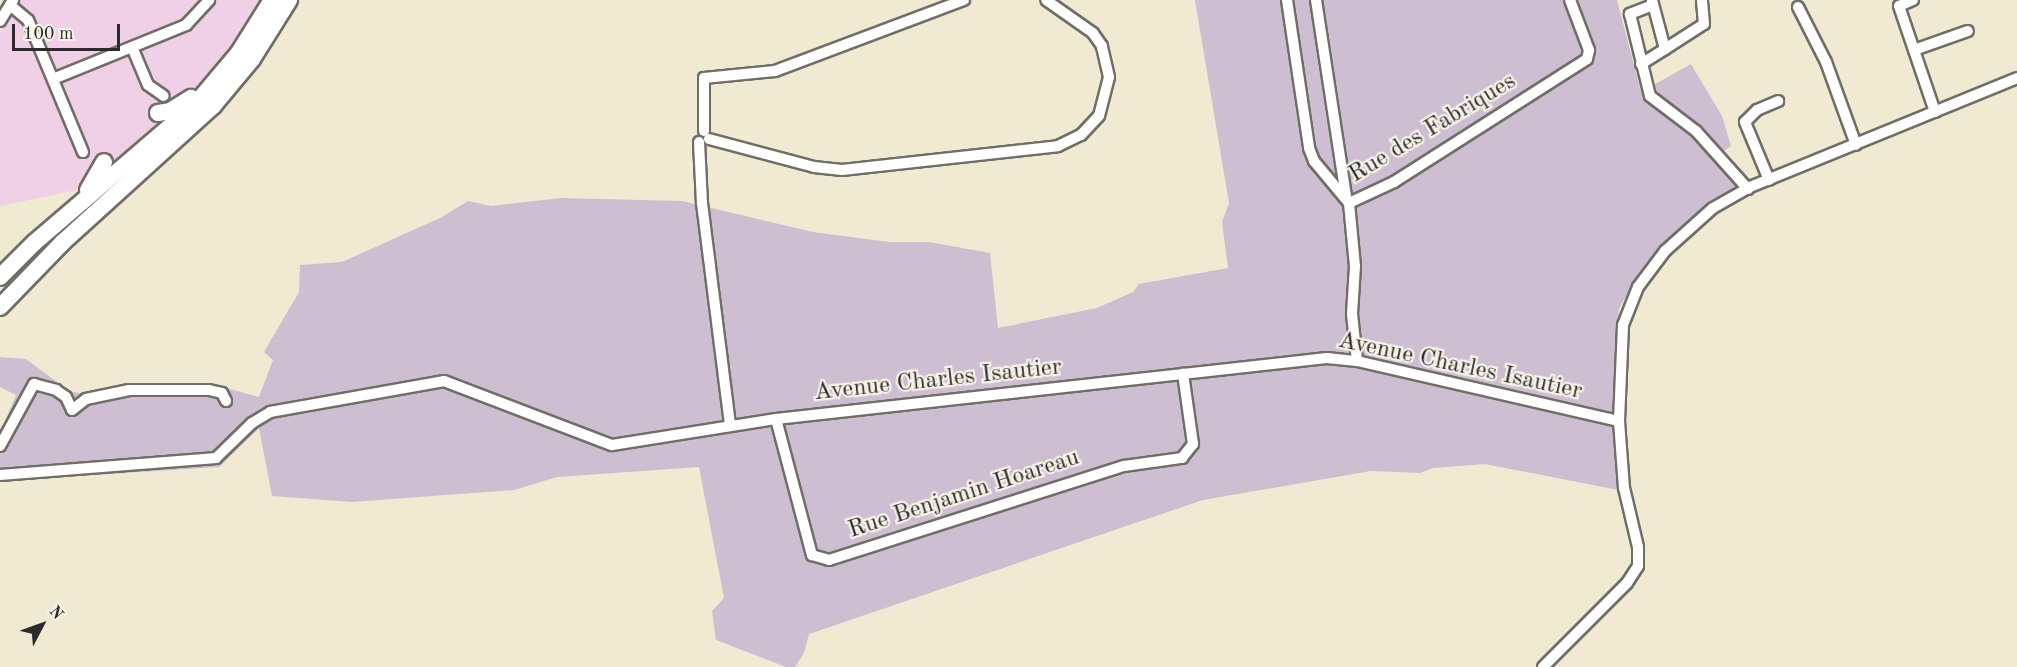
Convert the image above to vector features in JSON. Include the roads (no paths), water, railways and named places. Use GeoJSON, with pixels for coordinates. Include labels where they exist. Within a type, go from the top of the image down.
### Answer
{"type":"FeatureCollection","features":[{"type":"Feature","properties":{"kind":"highway"},"geometry":{"type":"LineString","coordinates":[[158,113],[180,106],[198,93],[230,55],[266,0]]}},
{"type":"Feature","properties":{"kind":"highway"},"geometry":{"type":"LineString","coordinates":[[0,277],[72,209],[195,105],[238,54],[272,0]]}},
{"type":"Feature","properties":{"kind":"highway"},"geometry":{"type":"LineString","coordinates":[[0,307],[63,242],[213,106],[257,52],[289,0]]}},
{"type":"Feature","properties":{"kind":"highway"},"geometry":{"type":"LineString","coordinates":[[72,209],[98,177],[104,162]]}},
{"type":"Feature","properties":{"kind":"street"},"geometry":{"type":"LineString","coordinates":[[53,79],[186,25],[209,0]]}},
{"type":"Feature","properties":{"kind":"street"},"geometry":{"type":"LineString","coordinates":[[730,425],[702,210],[701,169],[705,138],[704,78],[775,70],[964,0]]}},
{"type":"Feature","properties":{"kind":"street"},"geometry":{"type":"LineString","coordinates":[[705,138],[814,167],[842,170],[1059,146],[1081,135],[1099,116],[1110,77],[1102,46],[1093,33],[1046,0]]}},
{"type":"Feature","properties":{"kind":"street"},"geometry":{"type":"LineString","coordinates":[[1287,0],[1310,148],[1314,161],[1347,199]]}},
{"type":"Feature","properties":{"kind":"street"},"geometry":{"type":"LineString","coordinates":[[1316,0],[1347,199]]}},
{"type":"Feature","properties":{"kind":"street","name":"Rue des Fabriques"},"geometry":{"type":"LineString","coordinates":[[1357,361],[1352,314],[1356,266],[1347,199],[1394,182],[1587,59],[1589,50],[1570,0]]}},
{"type":"Feature","properties":{"kind":"street"},"geometry":{"type":"LineString","coordinates":[[1641,64],[1704,24],[1701,0]]}},
{"type":"Feature","properties":{"kind":"street"},"geometry":{"type":"LineString","coordinates":[[1913,0],[1899,6],[1935,112]]}},
{"type":"Feature","properties":{"kind":"street"},"geometry":{"type":"LineString","coordinates":[[0,21],[12,2],[28,20],[83,152]]}},
{"type":"Feature","properties":{"kind":"street"},"geometry":{"type":"LineString","coordinates":[[1665,49],[1652,3],[1630,14],[1641,64],[1656,103],[1696,131],[1748,189]]}},
{"type":"Feature","properties":{"kind":"street"},"geometry":{"type":"LineString","coordinates":[[1798,8],[1826,62],[1856,145]]}},
{"type":"Feature","properties":{"kind":"street"},"geometry":{"type":"LineString","coordinates":[[1914,50],[1968,31]]}},
{"type":"Feature","properties":{"kind":"street"},"geometry":{"type":"LineString","coordinates":[[132,47],[148,85],[164,96]]}},
{"type":"Feature","properties":{"kind":"street"},"geometry":{"type":"LineString","coordinates":[[1543,667],[1628,584],[1638,566],[1638,546],[1624,488],[1618,421],[1623,325],[1638,287],[1689,227],[1748,189],[2017,78]]}},
{"type":"Feature","properties":{"kind":"street"},"geometry":{"type":"LineString","coordinates":[[1769,180],[1745,122],[1757,110],[1778,101]]}},
{"type":"Feature","properties":{"kind":"street","name":"Avenue Charles Isautier"},"geometry":{"type":"LineString","coordinates":[[0,475],[216,458],[252,423],[270,412],[444,381],[603,444],[776,419],[1327,358],[1357,361],[1618,421]]}},
{"type":"Feature","properties":{"kind":"street","name":"Rue Benjamin Hoareau"},"geometry":{"type":"LineString","coordinates":[[776,419],[812,555],[830,560],[1124,466],[1182,458],[1193,444],[1183,374]]}},
{"type":"Feature","properties":{"kind":"street"},"geometry":{"type":"LineString","coordinates":[[0,446],[34,384],[56,390],[66,398],[72,410],[86,399],[129,390],[209,390],[222,393],[226,401]]}}]}
